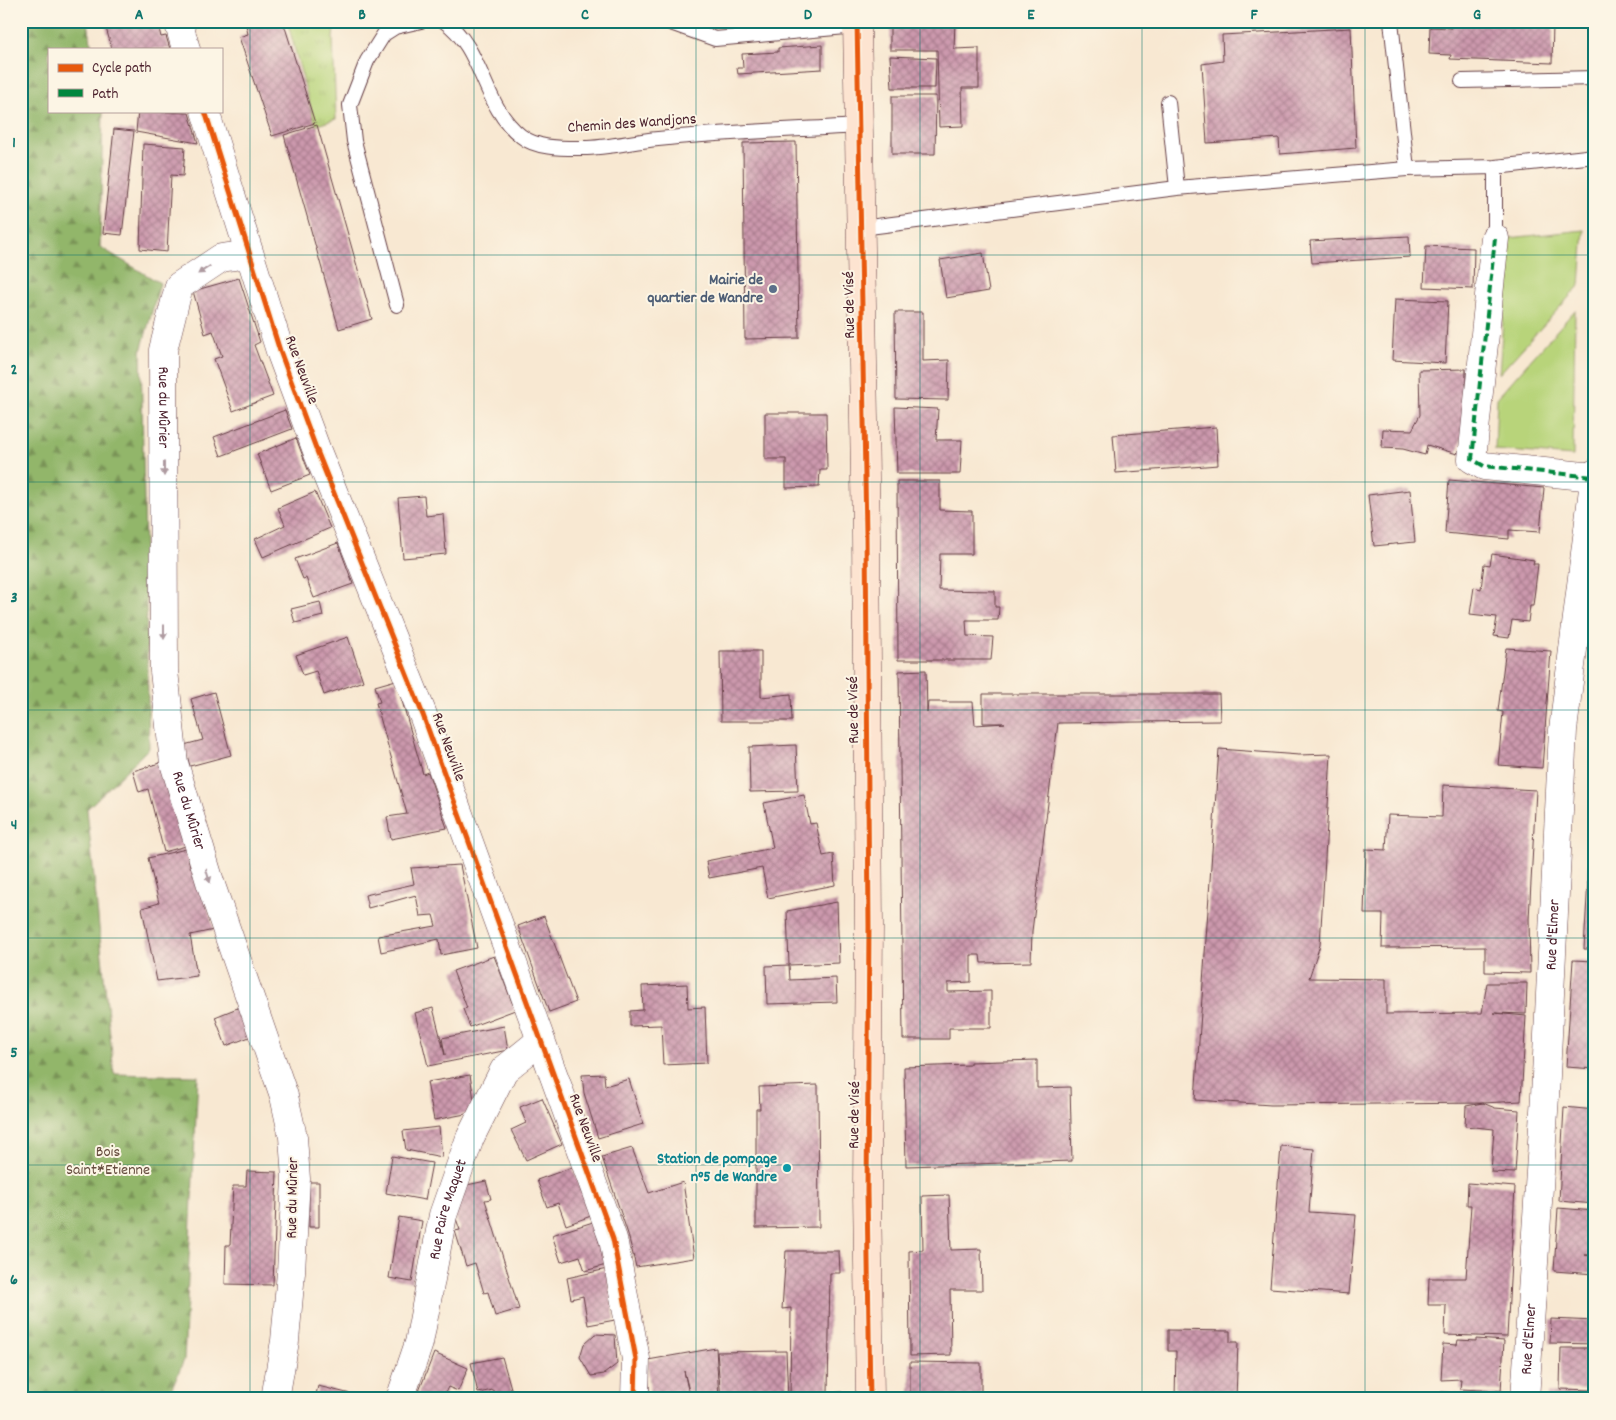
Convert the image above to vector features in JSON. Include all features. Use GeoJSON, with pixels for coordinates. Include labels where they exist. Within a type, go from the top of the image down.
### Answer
{"type":"FeatureCollection","features":[{"type":"Feature","properties":{"kind":"street"},"geometry":{"type":"LineString","coordinates":[[178,21],[186,48]]}},
{"type":"Feature","properties":{"kind":"street","name":"Rue de Visé"},"geometry":{"type":"LineString","coordinates":[[857,24],[862,228],[869,926],[867,1191],[870,1399]]}},
{"type":"Feature","properties":{"kind":"street","name":"Rue Neuville"},"geometry":{"type":"LineString","coordinates":[[205,112],[280,351],[317,451],[423,715],[613,1239],[636,1359],[635,1399]]}},
{"type":"Feature","properties":{"kind":"street"},"geometry":{"type":"LineString","coordinates":[[1495,238],[1472,458],[1484,466],[1594,475]]}},
{"type":"Feature","properties":{"kind":"street","name":"Rue du Mûrier"},"geometry":{"type":"LineString","coordinates":[[249,254],[221,258],[179,286],[163,350],[164,672],[174,763],[211,885],[284,1096],[293,1136],[296,1179],[291,1272],[285,1341],[275,1399]]}},
{"type":"Feature","properties":{"kind":"street","name":"Rue d'Elmer"},"geometry":{"type":"LineString","coordinates":[[1525,1399],[1545,1096],[1563,730],[1594,475]]}},
{"type":"Feature","properties":{"kind":"street","name":"Rue Paire Maquet"},"geometry":{"type":"LineString","coordinates":[[400,1399],[418,1343],[444,1215],[470,1138],[504,1070],[540,1041]]}},
{"type":"Feature","properties":{"kind":"lane"},"geometry":{"type":"LineString","coordinates":[[397,305],[354,142],[350,106],[367,61],[384,34],[395,27],[421,21]]}},
{"type":"Feature","properties":{"kind":"lane","name":"Chemin des Wandjons"},"geometry":{"type":"LineString","coordinates":[[444,21],[458,31],[470,48],[500,116],[522,137],[542,146],[584,148],[659,139],[859,126]]}},
{"type":"Feature","properties":{"kind":"lane"},"geometry":{"type":"LineString","coordinates":[[665,21],[715,39],[857,24]]}},
{"type":"Feature","properties":{"kind":"lane"},"geometry":{"type":"LineString","coordinates":[[1391,21],[1407,169]]}},
{"type":"Feature","properties":{"kind":"lane"},"geometry":{"type":"LineString","coordinates":[[1462,81],[1595,78]]}},
{"type":"Feature","properties":{"kind":"lane"},"geometry":{"type":"LineString","coordinates":[[1168,102],[1177,188]]}},
{"type":"Feature","properties":{"kind":"lane"},"geometry":{"type":"LineString","coordinates":[[862,228],[1177,188],[1407,169],[1495,167],[1595,156]]}},
{"type":"Feature","properties":{"kind":"lane"},"geometry":{"type":"LineString","coordinates":[[1495,167],[1495,238]]}},
{"type":"Feature","properties":{"kind":"green space","name":"Bois Saint*Etienne"},"geometry":{"type":"Polygon","coordinates":[[[21,21],[88,21],[92,48],[48,48],[48,112],[103,112],[100,247],[160,283],[141,351],[149,748],[87,809],[114,1074],[198,1076],[184,1360],[167,1399],[21,1399],[21,56],[25,48],[21,38],[21,21]]]}},
{"type":"Feature","properties":{"kind":"green space"},"geometry":{"type":"Polygon","coordinates":[[[287,21],[335,21],[333,38],[336,119],[317,125],[315,123],[287,21]]]}},
{"type":"Feature","properties":{"kind":"green space"},"geometry":{"type":"Polygon","coordinates":[[[1584,230],[1580,285],[1499,374],[1509,238],[1584,230]]]}},
{"type":"Feature","properties":{"kind":"green space"},"geometry":{"type":"Polygon","coordinates":[[[1575,310],[1573,456],[1495,450],[1497,398],[1575,310]]]}},
{"type":"Feature","properties":{"kind":"building"},"geometry":{"type":"Polygon","coordinates":[[[104,21],[157,21],[161,37],[166,36],[170,48],[112,48],[104,21]]]}},
{"type":"Feature","properties":{"kind":"building"},"geometry":{"type":"Polygon","coordinates":[[[245,21],[283,21],[315,123],[272,136],[239,37],[248,34],[245,21]]]}},
{"type":"Feature","properties":{"kind":"building"},"geometry":{"type":"Polygon","coordinates":[[[890,21],[955,21],[954,49],[979,48],[979,88],[962,88],[963,126],[939,127],[937,50],[890,50],[890,21]]]}},
{"type":"Feature","properties":{"kind":"building"},"geometry":{"type":"Polygon","coordinates":[[[1568,21],[1595,21],[1595,37],[1591,37],[1589,25],[1569,29],[1568,21]]]}},
{"type":"Feature","properties":{"kind":"building"},"geometry":{"type":"Polygon","coordinates":[[[1452,23],[1553,25],[1552,63],[1450,59],[1451,55],[1429,54],[1430,27],[1451,28],[1452,23]]]}},
{"type":"Feature","properties":{"kind":"building"},"geometry":{"type":"Polygon","coordinates":[[[1351,28],[1356,148],[1280,154],[1279,138],[1207,143],[1202,64],[1223,61],[1222,35],[1351,28]]]}},
{"type":"Feature","properties":{"kind":"building"},"geometry":{"type":"Polygon","coordinates":[[[822,45],[822,69],[738,74],[737,68],[743,68],[742,54],[778,52],[778,48],[822,45]]]}},
{"type":"Feature","properties":{"kind":"building"},"geometry":{"type":"Polygon","coordinates":[[[890,56],[936,58],[935,88],[892,88],[890,56]]]}},
{"type":"Feature","properties":{"kind":"building"},"geometry":{"type":"Polygon","coordinates":[[[892,96],[936,96],[935,154],[892,154],[892,96]]]}},
{"type":"Feature","properties":{"kind":"building"},"geometry":{"type":"Polygon","coordinates":[[[138,112],[189,113],[198,143],[136,132],[138,112]]]}},
{"type":"Feature","properties":{"kind":"building"},"geometry":{"type":"Polygon","coordinates":[[[317,125],[372,319],[339,329],[284,135],[317,125]]]}},
{"type":"Feature","properties":{"kind":"building"},"geometry":{"type":"Polygon","coordinates":[[[114,129],[134,131],[122,235],[103,233],[114,129]]]}},
{"type":"Feature","properties":{"kind":"building"},"geometry":{"type":"Polygon","coordinates":[[[796,142],[799,338],[745,339],[743,143],[796,142]]]}},
{"type":"Feature","properties":{"kind":"building"},"geometry":{"type":"Polygon","coordinates":[[[143,144],[185,147],[183,176],[171,175],[167,252],[140,249],[143,144]]]}},
{"type":"Feature","properties":{"kind":"building"},"geometry":{"type":"Polygon","coordinates":[[[1409,236],[1410,257],[1312,263],[1310,241],[1409,236]]]}},
{"type":"Feature","properties":{"kind":"building"},"geometry":{"type":"Polygon","coordinates":[[[1426,246],[1474,248],[1473,289],[1424,287],[1426,246]]]}},
{"type":"Feature","properties":{"kind":"building"},"geometry":{"type":"Polygon","coordinates":[[[983,253],[989,291],[946,298],[940,260],[983,253]]]}},
{"type":"Feature","properties":{"kind":"building"},"geometry":{"type":"Polygon","coordinates":[[[239,278],[260,342],[254,345],[273,396],[233,411],[214,359],[222,356],[213,331],[205,334],[193,291],[239,278]]]}},
{"type":"Feature","properties":{"kind":"building"},"geometry":{"type":"Polygon","coordinates":[[[1395,299],[1448,301],[1445,363],[1392,360],[1395,299]]]}},
{"type":"Feature","properties":{"kind":"building"},"geometry":{"type":"Polygon","coordinates":[[[895,312],[923,312],[923,361],[949,360],[948,400],[896,399],[895,312]]]}},
{"type":"Feature","properties":{"kind":"building"},"geometry":{"type":"Polygon","coordinates":[[[1466,369],[1465,428],[1457,454],[1427,445],[1425,455],[1403,449],[1382,448],[1383,429],[1412,430],[1420,415],[1419,370],[1466,369]]]}},
{"type":"Feature","properties":{"kind":"building"},"geometry":{"type":"Polygon","coordinates":[[[895,407],[938,409],[936,440],[962,440],[960,474],[897,474],[895,407]]]}},
{"type":"Feature","properties":{"kind":"building"},"geometry":{"type":"Polygon","coordinates":[[[285,410],[292,429],[221,456],[214,437],[285,410]]]}},
{"type":"Feature","properties":{"kind":"building"},"geometry":{"type":"Polygon","coordinates":[[[765,413],[826,413],[827,470],[820,470],[819,487],[786,488],[786,459],[765,459],[765,413]]]}},
{"type":"Feature","properties":{"kind":"building"},"geometry":{"type":"Polygon","coordinates":[[[1216,427],[1218,465],[1116,473],[1113,435],[1216,427]]]}},
{"type":"Feature","properties":{"kind":"building"},"geometry":{"type":"Polygon","coordinates":[[[296,438],[310,475],[271,490],[257,454],[296,438]]]}},
{"type":"Feature","properties":{"kind":"building"},"geometry":{"type":"Polygon","coordinates":[[[1449,480],[1544,488],[1540,532],[1509,530],[1509,539],[1445,533],[1449,480]]]}},
{"type":"Feature","properties":{"kind":"building"},"geometry":{"type":"Polygon","coordinates":[[[897,481],[940,481],[940,510],[972,511],[972,554],[940,554],[939,590],[995,591],[995,607],[999,607],[998,620],[966,620],[967,636],[993,637],[991,660],[898,660],[897,481]]]}},
{"type":"Feature","properties":{"kind":"building"},"geometry":{"type":"Polygon","coordinates":[[[1410,490],[1415,542],[1374,546],[1368,495],[1410,490]]]}},
{"type":"Feature","properties":{"kind":"building"},"geometry":{"type":"Polygon","coordinates":[[[315,492],[330,528],[263,557],[255,539],[285,525],[278,508],[315,492]]]}},
{"type":"Feature","properties":{"kind":"building"},"geometry":{"type":"Polygon","coordinates":[[[424,496],[426,516],[443,514],[446,554],[403,558],[398,498],[424,496]]]}},
{"type":"Feature","properties":{"kind":"building"},"geometry":{"type":"Polygon","coordinates":[[[338,543],[353,584],[314,598],[306,578],[303,579],[295,559],[338,543]]]}},
{"type":"Feature","properties":{"kind":"building"},"geometry":{"type":"Polygon","coordinates":[[[1492,554],[1534,560],[1533,564],[1538,564],[1533,606],[1530,606],[1528,622],[1512,620],[1509,638],[1494,636],[1497,617],[1470,614],[1474,587],[1481,589],[1484,564],[1490,565],[1492,554]]]}},
{"type":"Feature","properties":{"kind":"building"},"geometry":{"type":"Polygon","coordinates":[[[320,602],[323,616],[295,623],[291,609],[320,602]]]}},
{"type":"Feature","properties":{"kind":"building"},"geometry":{"type":"Polygon","coordinates":[[[348,637],[363,681],[324,695],[316,671],[303,675],[296,655],[348,637]]]}},
{"type":"Feature","properties":{"kind":"building"},"geometry":{"type":"Polygon","coordinates":[[[1593,637],[1595,637],[1595,676],[1591,676],[1593,637]]]}},
{"type":"Feature","properties":{"kind":"building"},"geometry":{"type":"Polygon","coordinates":[[[1506,648],[1551,651],[1542,768],[1498,765],[1503,712],[1498,711],[1506,648]]]}},
{"type":"Feature","properties":{"kind":"building"},"geometry":{"type":"Polygon","coordinates":[[[720,651],[761,651],[761,697],[791,694],[792,721],[721,721],[720,651]]]}},
{"type":"Feature","properties":{"kind":"building"},"geometry":{"type":"Polygon","coordinates":[[[926,670],[927,713],[928,702],[973,702],[975,725],[1005,723],[983,723],[983,694],[1219,694],[1220,721],[1058,723],[1032,931],[1031,962],[981,963],[980,955],[971,955],[971,982],[948,983],[948,992],[991,991],[991,1028],[949,1028],[949,1039],[903,1039],[899,671],[926,670]]]}},
{"type":"Feature","properties":{"kind":"building"},"geometry":{"type":"Polygon","coordinates":[[[396,680],[423,774],[428,772],[447,828],[391,839],[387,817],[407,814],[376,703],[380,702],[375,686],[396,680]]]}},
{"type":"Feature","properties":{"kind":"building"},"geometry":{"type":"Polygon","coordinates":[[[214,692],[231,755],[190,766],[184,745],[203,740],[191,699],[214,692]]]}},
{"type":"Feature","properties":{"kind":"building"},"geometry":{"type":"Polygon","coordinates":[[[796,745],[798,791],[750,792],[749,747],[796,745]]]}},
{"type":"Feature","properties":{"kind":"building"},"geometry":{"type":"Polygon","coordinates":[[[1219,749],[1299,755],[1331,754],[1320,945],[1309,978],[1386,979],[1386,1014],[1482,1013],[1487,983],[1527,983],[1526,1014],[1494,1013],[1526,1016],[1521,1101],[1271,1105],[1195,1100],[1219,749]]]}},
{"type":"Feature","properties":{"kind":"building"},"geometry":{"type":"Polygon","coordinates":[[[163,762],[186,846],[164,852],[148,789],[139,792],[133,771],[163,762]]]}},
{"type":"Feature","properties":{"kind":"building"},"geometry":{"type":"Polygon","coordinates":[[[1443,785],[1536,790],[1529,919],[1530,973],[1485,972],[1485,947],[1382,948],[1383,914],[1364,914],[1366,849],[1386,850],[1388,815],[1442,817],[1443,785]]]}},
{"type":"Feature","properties":{"kind":"building"},"geometry":{"type":"Polygon","coordinates":[[[804,795],[810,824],[816,823],[823,856],[833,854],[835,885],[768,898],[762,868],[709,878],[706,861],[773,848],[764,803],[804,795]]]}},
{"type":"Feature","properties":{"kind":"building"},"geometry":{"type":"Polygon","coordinates":[[[186,849],[190,866],[202,886],[214,930],[190,935],[197,976],[157,981],[142,908],[159,903],[148,858],[186,849]]]}},
{"type":"Feature","properties":{"kind":"building"},"geometry":{"type":"Polygon","coordinates":[[[1589,862],[1595,863],[1595,949],[1584,949],[1589,862]]]}},
{"type":"Feature","properties":{"kind":"building"},"geometry":{"type":"Polygon","coordinates":[[[460,865],[477,948],[441,955],[439,939],[381,952],[378,936],[436,926],[433,915],[420,916],[416,895],[368,908],[365,895],[414,884],[411,868],[460,865]]]}},
{"type":"Feature","properties":{"kind":"building"},"geometry":{"type":"Polygon","coordinates":[[[837,902],[839,963],[789,965],[787,911],[837,902]]]}},
{"type":"Feature","properties":{"kind":"building"},"geometry":{"type":"Polygon","coordinates":[[[544,916],[576,1002],[549,1012],[518,926],[544,916]]]}},
{"type":"Feature","properties":{"kind":"building"},"geometry":{"type":"Polygon","coordinates":[[[494,956],[515,1010],[470,1027],[463,1009],[467,1008],[453,971],[494,956]]]}},
{"type":"Feature","properties":{"kind":"building"},"geometry":{"type":"Polygon","coordinates":[[[1573,960],[1595,961],[1595,1069],[1566,1067],[1573,960]]]}},
{"type":"Feature","properties":{"kind":"building"},"geometry":{"type":"Polygon","coordinates":[[[789,965],[790,980],[836,978],[837,1002],[767,1004],[766,966],[789,965]]]}},
{"type":"Feature","properties":{"kind":"building"},"geometry":{"type":"Polygon","coordinates":[[[687,984],[688,1008],[705,1007],[707,1063],[663,1065],[661,1025],[630,1026],[630,1011],[643,1010],[642,986],[687,984]]]}},
{"type":"Feature","properties":{"kind":"building"},"geometry":{"type":"Polygon","coordinates":[[[240,1007],[252,1036],[226,1046],[215,1017],[240,1007]]]}},
{"type":"Feature","properties":{"kind":"building"},"geometry":{"type":"Polygon","coordinates":[[[433,1008],[445,1055],[442,1038],[504,1026],[508,1050],[428,1066],[415,1013],[433,1008]]]}},
{"type":"Feature","properties":{"kind":"building"},"geometry":{"type":"Polygon","coordinates":[[[1037,1060],[1037,1088],[1070,1087],[1072,1161],[906,1166],[904,1067],[970,1065],[970,1062],[1037,1060]]]}},
{"type":"Feature","properties":{"kind":"building"},"geometry":{"type":"Polygon","coordinates":[[[604,1074],[605,1086],[629,1079],[643,1124],[598,1138],[584,1093],[582,1075],[604,1074]]]}},
{"type":"Feature","properties":{"kind":"building"},"geometry":{"type":"Polygon","coordinates":[[[470,1075],[476,1112],[434,1120],[427,1082],[470,1075]]]}},
{"type":"Feature","properties":{"kind":"building","name":"Station de pompage n°5 de Wandre"},"geometry":{"type":"Polygon","coordinates":[[[818,1085],[819,1227],[756,1228],[756,1109],[760,1109],[759,1087],[818,1085]]]}},
{"type":"Feature","properties":{"kind":"building"},"geometry":{"type":"Polygon","coordinates":[[[542,1098],[562,1144],[526,1160],[511,1130],[526,1123],[520,1107],[542,1098]]]}},
{"type":"Feature","properties":{"kind":"building"},"geometry":{"type":"Polygon","coordinates":[[[1483,1103],[1495,1108],[1519,1110],[1515,1173],[1491,1172],[1494,1129],[1465,1126],[1466,1106],[1483,1103]]]}},
{"type":"Feature","properties":{"kind":"building"},"geometry":{"type":"Polygon","coordinates":[[[1564,1107],[1595,1110],[1595,1204],[1559,1201],[1564,1107]]]}},
{"type":"Feature","properties":{"kind":"building"},"geometry":{"type":"Polygon","coordinates":[[[439,1127],[442,1157],[406,1150],[403,1131],[439,1127]]]}},
{"type":"Feature","properties":{"kind":"building"},"geometry":{"type":"Polygon","coordinates":[[[1281,1146],[1314,1149],[1309,1212],[1356,1215],[1349,1294],[1270,1288],[1281,1146]]]}},
{"type":"Feature","properties":{"kind":"building"},"geometry":{"type":"Polygon","coordinates":[[[632,1148],[649,1193],[683,1182],[694,1258],[636,1267],[628,1234],[602,1157],[632,1148]]]}},
{"type":"Feature","properties":{"kind":"building"},"geometry":{"type":"Polygon","coordinates":[[[392,1156],[432,1163],[425,1200],[386,1193],[392,1156]]]}},
{"type":"Feature","properties":{"kind":"building"},"geometry":{"type":"Polygon","coordinates":[[[573,1167],[591,1216],[566,1225],[558,1203],[547,1207],[537,1180],[573,1167]]]}},
{"type":"Feature","properties":{"kind":"building"},"geometry":{"type":"Polygon","coordinates":[[[247,1171],[277,1172],[273,1285],[225,1284],[226,1245],[230,1245],[233,1186],[246,1186],[247,1171]]]}},
{"type":"Feature","properties":{"kind":"building"},"geometry":{"type":"Polygon","coordinates":[[[486,1181],[491,1199],[485,1200],[519,1309],[495,1316],[488,1292],[484,1293],[475,1263],[466,1266],[455,1231],[460,1230],[453,1210],[462,1186],[486,1181]]]}},
{"type":"Feature","properties":{"kind":"building"},"geometry":{"type":"Polygon","coordinates":[[[309,1182],[319,1182],[319,1227],[309,1227],[309,1182]]]}},
{"type":"Feature","properties":{"kind":"building"},"geometry":{"type":"Polygon","coordinates":[[[1468,1183],[1515,1187],[1507,1337],[1445,1335],[1446,1305],[1428,1305],[1429,1278],[1466,1278],[1471,1205],[1467,1205],[1468,1183]]]}},
{"type":"Feature","properties":{"kind":"building"},"geometry":{"type":"Polygon","coordinates":[[[949,1195],[951,1250],[981,1249],[982,1290],[950,1290],[951,1355],[910,1356],[909,1251],[923,1250],[922,1196],[949,1195]]]}},
{"type":"Feature","properties":{"kind":"building"},"geometry":{"type":"Polygon","coordinates":[[[1558,1208],[1595,1211],[1595,1255],[1584,1255],[1595,1256],[1595,1274],[1554,1271],[1558,1208]]]}},
{"type":"Feature","properties":{"kind":"building"},"geometry":{"type":"Polygon","coordinates":[[[399,1217],[422,1221],[412,1282],[389,1278],[399,1217]]]}},
{"type":"Feature","properties":{"kind":"building"},"geometry":{"type":"Polygon","coordinates":[[[593,1222],[606,1265],[585,1271],[580,1256],[561,1262],[552,1235],[593,1222]]]}},
{"type":"Feature","properties":{"kind":"building"},"geometry":{"type":"Polygon","coordinates":[[[786,1251],[839,1251],[840,1273],[830,1273],[828,1393],[842,1392],[842,1399],[790,1399],[791,1308],[782,1309],[786,1251]]]}},
{"type":"Feature","properties":{"kind":"building"},"geometry":{"type":"Polygon","coordinates":[[[607,1269],[615,1320],[588,1325],[583,1296],[571,1299],[567,1278],[607,1269]]]}},
{"type":"Feature","properties":{"kind":"building"},"geometry":{"type":"Polygon","coordinates":[[[1551,1319],[1595,1321],[1595,1344],[1550,1343],[1551,1319]]]}},
{"type":"Feature","properties":{"kind":"building"},"geometry":{"type":"Polygon","coordinates":[[[1168,1330],[1230,1331],[1230,1342],[1238,1342],[1236,1399],[1175,1399],[1176,1351],[1168,1351],[1168,1330]]]}},
{"type":"Feature","properties":{"kind":"building"},"geometry":{"type":"Polygon","coordinates":[[[595,1334],[615,1335],[617,1364],[604,1374],[591,1376],[580,1357],[584,1344],[595,1334]]]}},
{"type":"Feature","properties":{"kind":"building"},"geometry":{"type":"Polygon","coordinates":[[[1476,1339],[1504,1341],[1501,1391],[1460,1389],[1461,1379],[1441,1380],[1443,1344],[1457,1345],[1458,1340],[1476,1341],[1476,1339]]]}},
{"type":"Feature","properties":{"kind":"building"},"geometry":{"type":"Polygon","coordinates":[[[716,1348],[719,1399],[691,1399],[684,1371],[690,1399],[650,1399],[648,1360],[716,1348]]]}},
{"type":"Feature","properties":{"kind":"building"},"geometry":{"type":"Polygon","coordinates":[[[1561,1348],[1595,1348],[1595,1390],[1560,1389],[1561,1348]]]}},
{"type":"Feature","properties":{"kind":"building"},"geometry":{"type":"Polygon","coordinates":[[[786,1351],[788,1399],[721,1399],[717,1352],[786,1351]]]}},
{"type":"Feature","properties":{"kind":"building"},"geometry":{"type":"Polygon","coordinates":[[[434,1353],[468,1368],[458,1391],[448,1387],[442,1399],[416,1399],[434,1353]]]}},
{"type":"Feature","properties":{"kind":"building"},"geometry":{"type":"Polygon","coordinates":[[[502,1357],[513,1395],[495,1399],[493,1390],[478,1393],[471,1363],[502,1357]]]}},
{"type":"Feature","properties":{"kind":"building"},"geometry":{"type":"Polygon","coordinates":[[[910,1362],[981,1363],[981,1399],[910,1399],[910,1362]]]}},
{"type":"Feature","properties":{"kind":"building"},"geometry":{"type":"Polygon","coordinates":[[[318,1386],[359,1396],[358,1399],[315,1399],[318,1386]]]}},
{"type":"Feature","properties":{"kind":"building"},"geometry":{"type":"Polygon","coordinates":[[[1441,1392],[1503,1395],[1503,1399],[1440,1399],[1441,1392]]]}},
{"type":"Feature","properties":{"kind":"building"},"geometry":{"type":"Polygon","coordinates":[[[1547,1393],[1595,1394],[1595,1399],[1547,1399],[1547,1393]]]}},
{"type":"Feature","properties":{"kind":"marked path"},"geometry":{"type":"LineString","coordinates":[[1495,238],[1472,459],[1484,466],[1594,477]]}},
{"type":"Feature","properties":{"kind":"cycle path"},"geometry":{"type":"LineString","coordinates":[[857,21],[866,534],[869,926],[867,1191],[870,1399]]}},
{"type":"Feature","properties":{"kind":"cycle path"},"geometry":{"type":"LineString","coordinates":[[205,112],[280,351],[317,451],[423,715],[613,1239],[636,1359],[635,1399]]}},
{"type":"Feature","properties":{"kind":"place","name":"Mairie de quartier de Wandre"},"geometry":{"type":"Point","coordinates":[773,289]}},
{"type":"Feature","properties":{"kind":"place","name":"Station de pompage n°5 de Wandre"},"geometry":{"type":"Point","coordinates":[787,1168]}}]}
